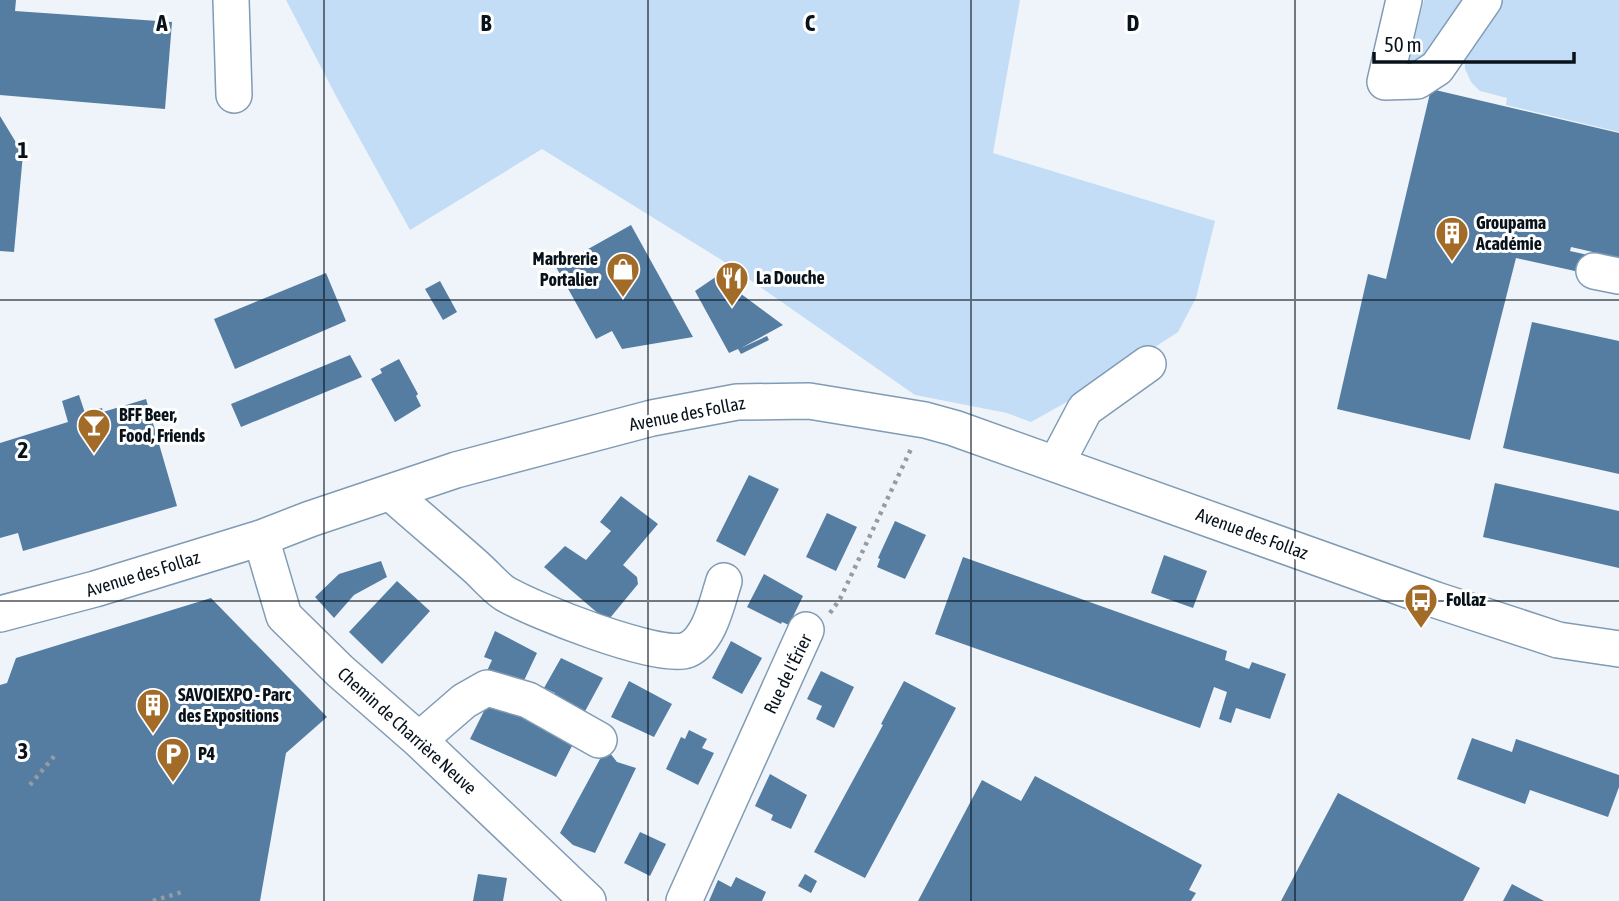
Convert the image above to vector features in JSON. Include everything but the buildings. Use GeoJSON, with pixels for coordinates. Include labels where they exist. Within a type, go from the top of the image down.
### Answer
{"type":"FeatureCollection","features":[{"type":"Feature","properties":{"kind":"street"},"geometry":{"type":"LineString","coordinates":[[231,0],[234,94]]}},
{"type":"Feature","properties":{"kind":"street"},"geometry":{"type":"LineString","coordinates":[[1404,0],[1385,82],[1418,81],[1437,68],[1484,0]]}},
{"type":"Feature","properties":{"kind":"street"},"geometry":{"type":"LineString","coordinates":[[1056,464],[1085,409],[1148,364]]}},
{"type":"Feature","properties":{"kind":"street","name":"Avenue des Follaz"},"geometry":{"type":"LineString","coordinates":[[0,614],[95,589],[261,538],[456,470],[639,422],[737,402],[809,401],[925,420],[1436,600],[1558,640],[1619,649]]}},
{"type":"Feature","properties":{"kind":"street"},"geometry":{"type":"LineString","coordinates":[[391,493],[503,592],[591,631],[658,650],[687,650],[702,637],[713,616],[724,581]]}},
{"type":"Feature","properties":{"kind":"street","name":"Chemin de Charrière Neuve"},"geometry":{"type":"LineString","coordinates":[[261,538],[284,616],[588,901]]}},
{"type":"Feature","properties":{"kind":"street","name":"Avenue des Follaz"},"geometry":{"type":"LineString","coordinates":[[1492,618],[1563,617],[1619,625]]}},
{"type":"Feature","properties":{"kind":"street","name":"Rue de l'Érier"},"geometry":{"type":"LineString","coordinates":[[684,901],[806,630]]}},
{"type":"Feature","properties":{"kind":"street"},"geometry":{"type":"LineString","coordinates":[[419,740],[464,701],[487,688],[528,700],[599,740]]}},
{"type":"Feature","properties":{"kind":"path","name":"Rue de l'Érier"},"geometry":{"type":"LineString","coordinates":[[806,630],[828,615],[840,599],[925,420]]}},
{"type":"Feature","properties":{"kind":"path"},"geometry":{"type":"LineString","coordinates":[[30,785],[56,754]]}},
{"type":"Feature","properties":{"kind":"path"},"geometry":{"type":"LineString","coordinates":[[153,901],[185,891]]}},
{"type":"Feature","properties":{"kind":"shaded area"},"geometry":{"type":"Polygon","coordinates":[[[286,0],[1020,0],[993,153],[1215,221],[1196,298],[1178,332],[1092,388],[1031,422],[1007,413],[915,395],[720,259],[542,149],[410,230],[286,0]]]}},
{"type":"Feature","properties":{"kind":"shaded area"},"geometry":{"type":"Polygon","coordinates":[[[1424,0],[1477,0],[1442,50],[1407,68],[1424,0]]]}},
{"type":"Feature","properties":{"kind":"shaded area"},"geometry":{"type":"Polygon","coordinates":[[[1492,0],[1619,0],[1619,132],[1506,105],[1507,98],[1480,91],[1471,82],[1465,69],[1464,51],[1492,0]]]}},
{"type":"Feature","properties":{"kind":"place","name":"Groupama Académie"},"geometry":{"type":"Point","coordinates":[1452,263]}},
{"type":"Feature","properties":{"kind":"place","name":"Marbrerie Portalier"},"geometry":{"type":"Point","coordinates":[623,299]}},
{"type":"Feature","properties":{"kind":"place","name":"La Douche"},"geometry":{"type":"Point","coordinates":[732,308]}},
{"type":"Feature","properties":{"kind":"place","name":"BFF Beer, Food, Friends"},"geometry":{"type":"Point","coordinates":[94,455]}},
{"type":"Feature","properties":{"kind":"place","name":"Follaz"},"geometry":{"type":"Point","coordinates":[1421,630]}},
{"type":"Feature","properties":{"kind":"place","name":"SAVOIEXPO - Parc des Expositions"},"geometry":{"type":"Point","coordinates":[153,735]}},
{"type":"Feature","properties":{"kind":"place","name":"P4"},"geometry":{"type":"Point","coordinates":[173,784]}}]}
